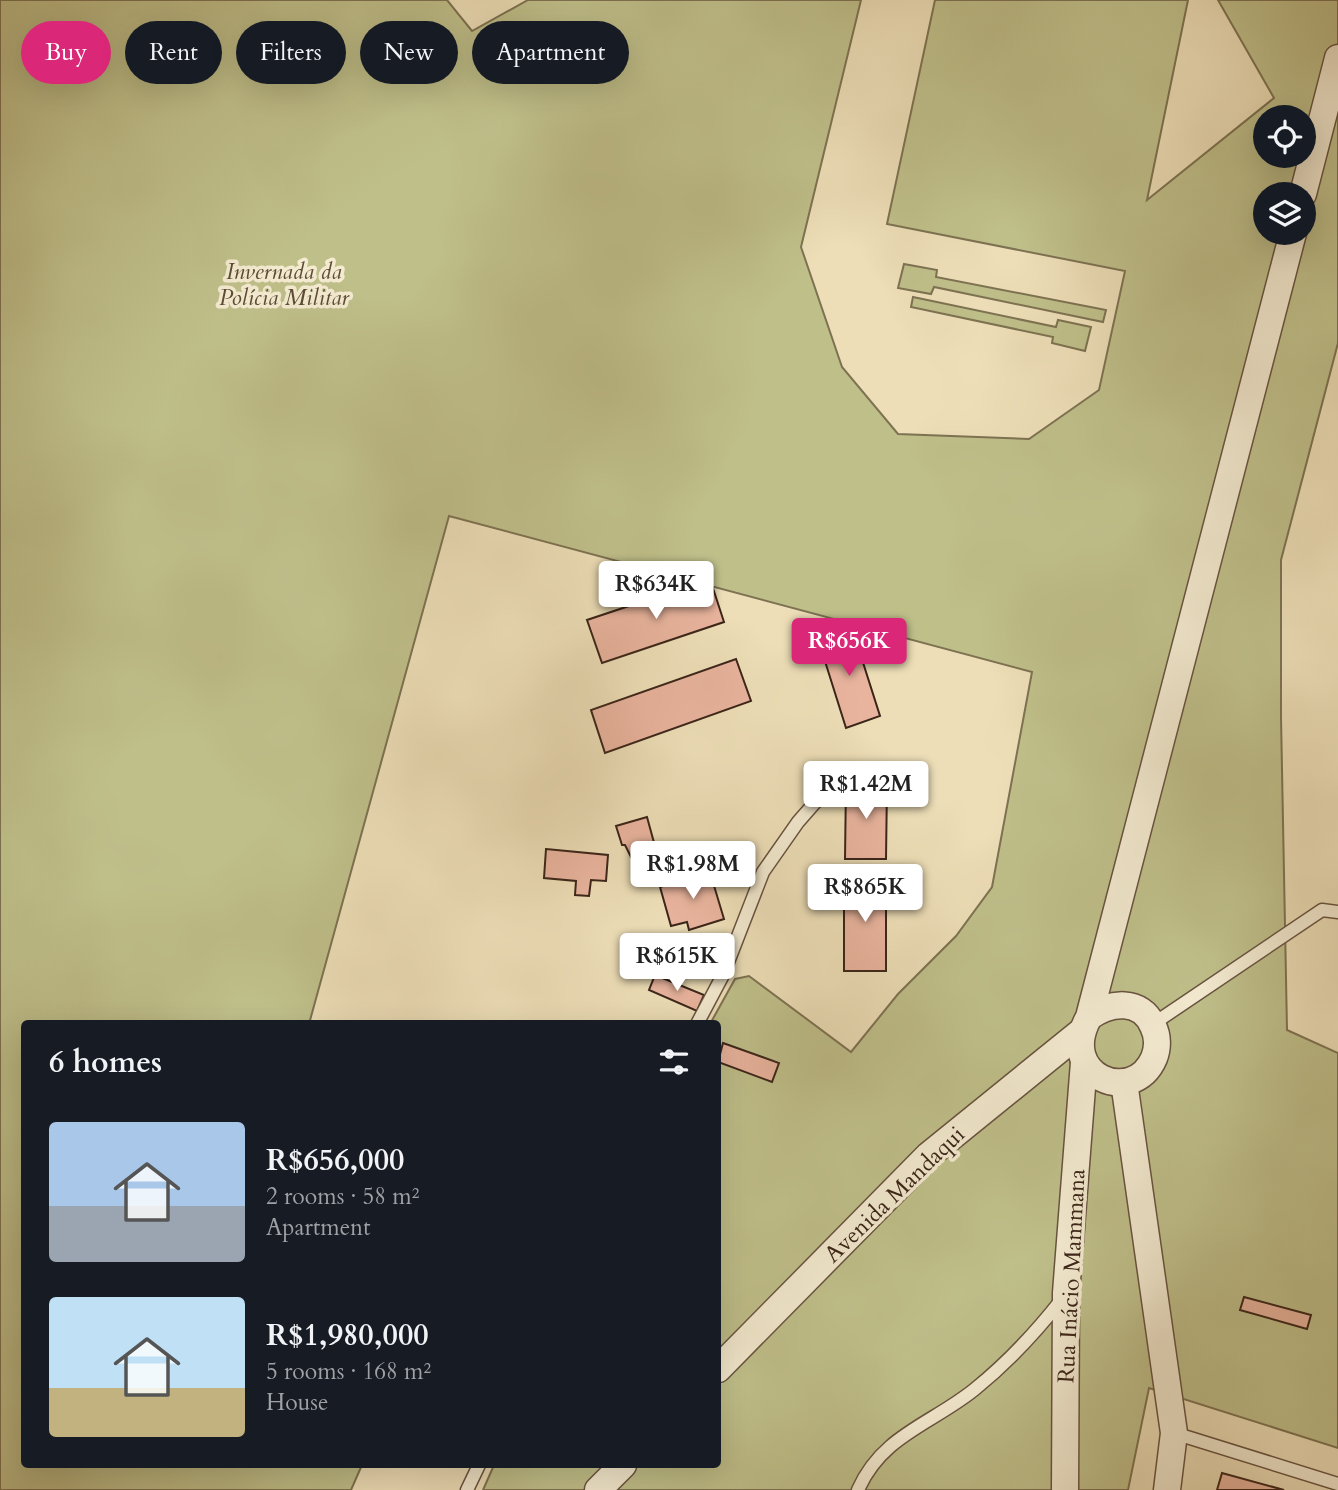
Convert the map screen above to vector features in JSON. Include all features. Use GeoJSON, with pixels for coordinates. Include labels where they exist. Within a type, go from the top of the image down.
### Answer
{"type":"FeatureCollection","features":[{"type":"Feature","properties":{"kind":"street"},"geometry":{"type":"LineString","coordinates":[[1306,182],[1338,58]]}},
{"type":"Feature","properties":{"kind":"street","name":"Rua Inácio Mammana"},"geometry":{"type":"LineString","coordinates":[[1065,1490],[1066,1293],[1084,1062],[1079,1046],[1290,245]]}},
{"type":"Feature","properties":{"kind":"street"},"geometry":{"type":"LineString","coordinates":[[1084,1062],[1094,1074],[1108,1081],[1124,1082],[1138,1077],[1150,1067],[1156,1054],[1157,1039],[1153,1024],[1144,1013],[1130,1006],[1116,1004],[1101,1008],[1086,1024]]}},
{"type":"Feature","properties":{"kind":"street","name":"Avenida Mandaqui"},"geometry":{"type":"LineString","coordinates":[[721,1366],[929,1155],[1086,1024]]}},
{"type":"Feature","properties":{"kind":"street"},"geometry":{"type":"LineString","coordinates":[[1124,1082],[1174,1433],[1167,1490]]}},
{"type":"Feature","properties":{"kind":"street"},"geometry":{"type":"LineString","coordinates":[[598,1490],[620,1468]]}},
{"type":"Feature","properties":{"kind":"lane"},"geometry":{"type":"LineString","coordinates":[[699,1020],[723,975],[763,872],[798,822],[826,790]]}},
{"type":"Feature","properties":{"kind":"lane"},"geometry":{"type":"LineString","coordinates":[[1153,1024],[1322,910],[1338,912]]}},
{"type":"Feature","properties":{"kind":"lane"},"geometry":{"type":"LineString","coordinates":[[858,1490],[875,1459],[974,1390],[1043,1323],[1066,1293]]}},
{"type":"Feature","properties":{"kind":"lane"},"geometry":{"type":"LineString","coordinates":[[1174,1433],[1338,1485]]}},
{"type":"Feature","properties":{"kind":"lane"},"geometry":{"type":"LineString","coordinates":[[467,1490],[478,1468]]}},
{"type":"Feature","properties":{"kind":"green space","name":"Invernada da Polícia Militar"},"geometry":{"type":"Polygon","coordinates":[[[0,0],[447,0],[472,31],[472,84],[629,84],[629,21],[490,21],[528,0],[861,0],[801,247],[842,367],[898,434],[1029,439],[1099,390],[1125,271],[887,224],[935,0],[1188,0],[1147,200],[1253,115],[1253,168],[1316,168],[1316,105],[1265,105],[1274,98],[1218,0],[1338,0],[1338,343],[1281,560],[1281,717],[1287,1030],[1338,1053],[1338,1448],[1149,1388],[1128,1490],[483,1490],[493,1468],[721,1468],[721,1020],[712,1020],[735,979],[749,976],[851,1052],[898,994],[956,936],[992,887],[1032,672],[449,516],[310,1020],[21,1020],[21,1468],[361,1468],[351,1490],[0,1490],[0,0]]]}},
{"type":"Feature","properties":{"kind":"green space"},"geometry":{"type":"Polygon","coordinates":[[[904,264],[937,270],[936,277],[1106,310],[1103,322],[934,287],[931,294],[898,288],[904,264]]]}},
{"type":"Feature","properties":{"kind":"green space"},"geometry":{"type":"Polygon","coordinates":[[[913,297],[1056,327],[1058,320],[1091,327],[1085,351],[1052,343],[1053,337],[911,307],[913,297]]]}},
{"type":"Feature","properties":{"kind":"building"},"geometry":{"type":"Polygon","coordinates":[[[710,579],[724,622],[602,663],[587,620],[710,579]]]}},
{"type":"Feature","properties":{"kind":"building"},"geometry":{"type":"Polygon","coordinates":[[[852,628],[880,716],[846,728],[818,639],[852,628]]]}},
{"type":"Feature","properties":{"kind":"building"},"geometry":{"type":"Polygon","coordinates":[[[736,659],[751,701],[605,753],[591,710],[736,659]]]}},
{"type":"Feature","properties":{"kind":"building"},"geometry":{"type":"Polygon","coordinates":[[[846,783],[887,784],[886,859],[845,859],[846,783]]]}},
{"type":"Feature","properties":{"kind":"building"},"geometry":{"type":"Polygon","coordinates":[[[647,817],[656,850],[632,859],[625,845],[622,845],[616,826],[647,817]]]}},
{"type":"Feature","properties":{"kind":"building"},"geometry":{"type":"Polygon","coordinates":[[[546,849],[608,855],[606,881],[591,880],[589,896],[575,895],[576,881],[544,878],[546,849]]]}},
{"type":"Feature","properties":{"kind":"building"},"geometry":{"type":"Polygon","coordinates":[[[709,869],[724,919],[689,930],[687,922],[671,926],[660,887],[677,882],[677,878],[709,869]]]}},
{"type":"Feature","properties":{"kind":"building"},"geometry":{"type":"Polygon","coordinates":[[[844,877],[886,877],[886,971],[844,971],[844,877]]]}},
{"type":"Feature","properties":{"kind":"building"},"geometry":{"type":"Polygon","coordinates":[[[655,975],[704,995],[697,1011],[649,990],[655,975]]]}},
{"type":"Feature","properties":{"kind":"building"},"geometry":{"type":"Polygon","coordinates":[[[723,1043],[779,1063],[772,1082],[721,1063],[723,1043]]]}},
{"type":"Feature","properties":{"kind":"building"},"geometry":{"type":"Polygon","coordinates":[[[1244,1297],[1311,1315],[1307,1329],[1240,1310],[1244,1297]]]}},
{"type":"Feature","properties":{"kind":"building"},"geometry":{"type":"Polygon","coordinates":[[[1222,1473],[1284,1490],[1217,1490],[1222,1473]]]}}]}
